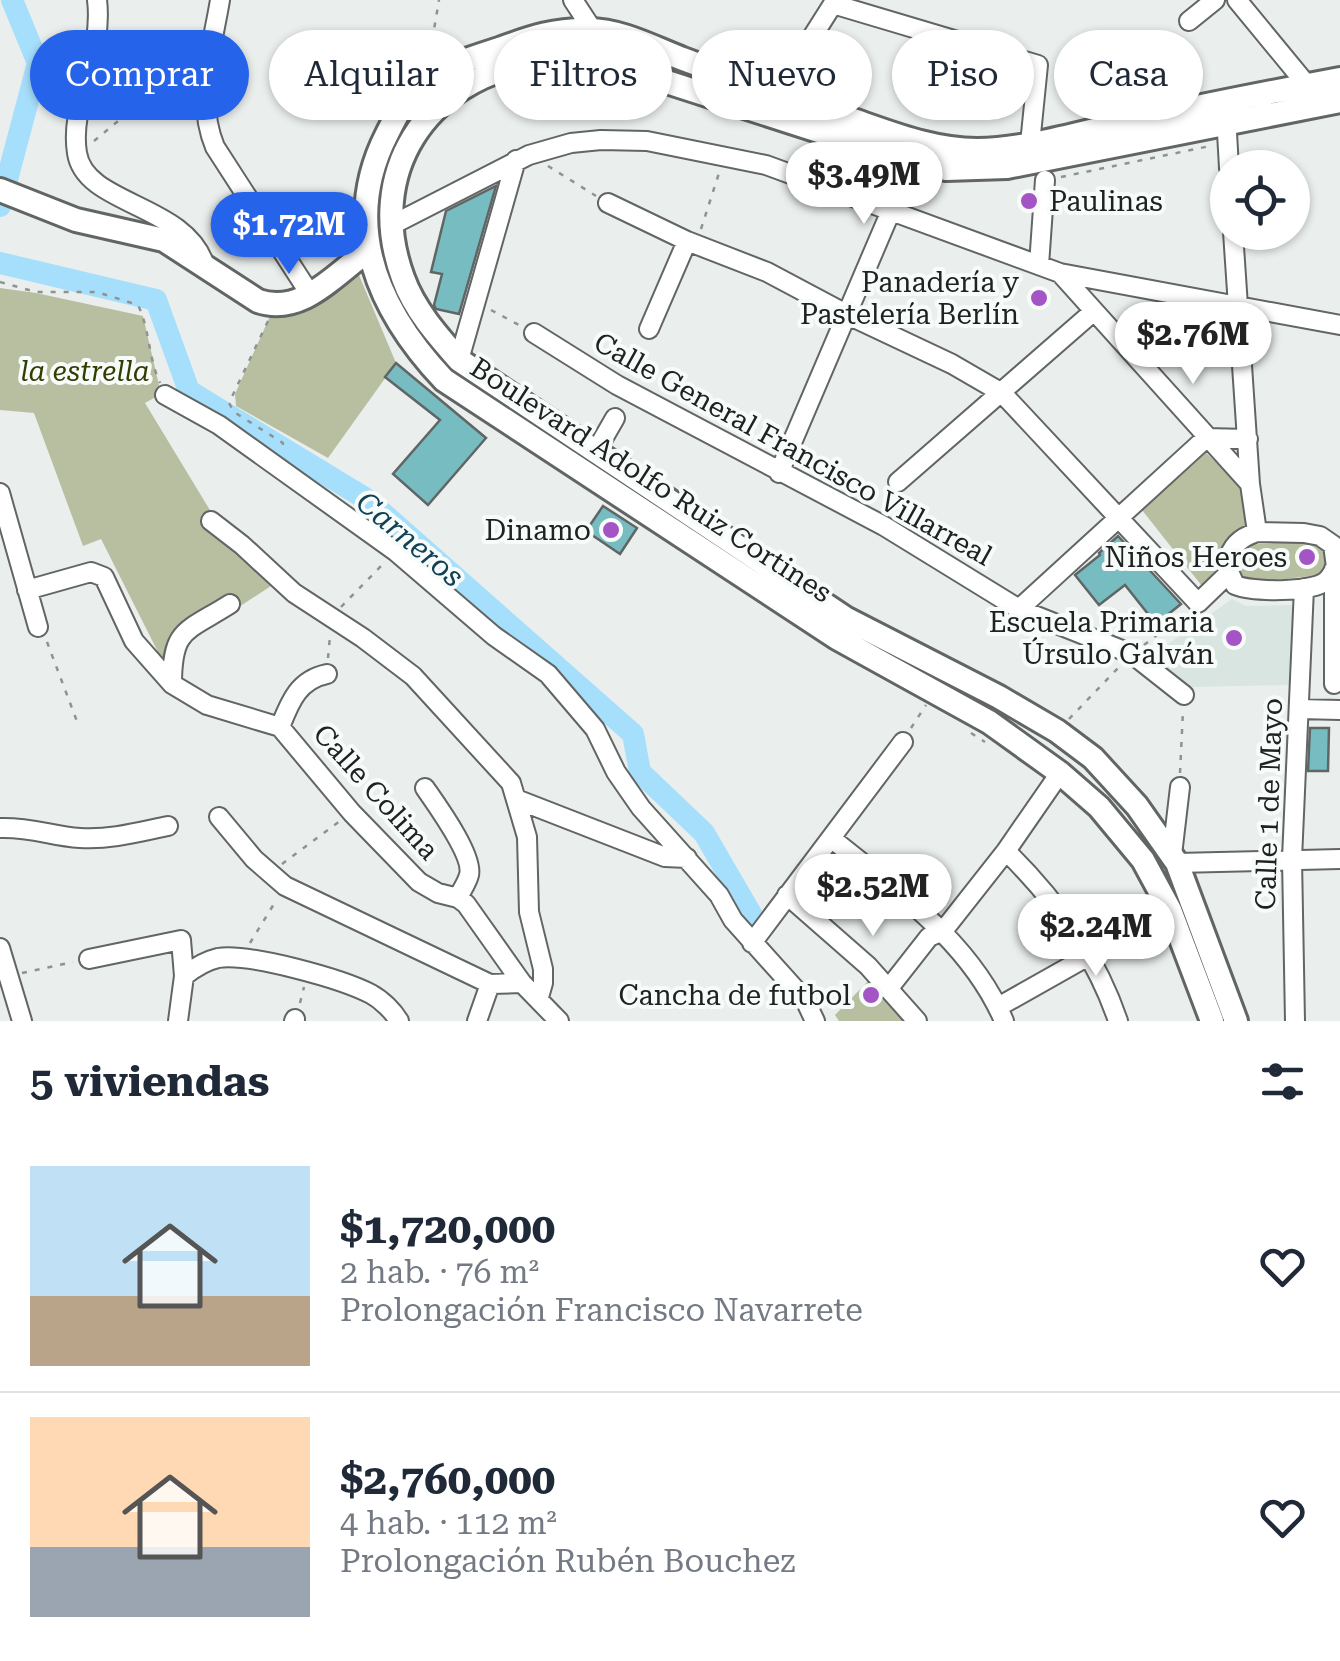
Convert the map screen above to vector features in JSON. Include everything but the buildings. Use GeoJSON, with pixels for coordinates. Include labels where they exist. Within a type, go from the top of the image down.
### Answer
{"type":"FeatureCollection","features":[{"type":"Feature","properties":{"kind":"main road","name":"Boulevard Adolfo Ruiz Cortines"},"geometry":{"type":"LineString","coordinates":[[692,85],[612,64],[535,62],[502,70],[441,103],[418,128],[400,160],[392,193],[394,249],[404,280],[434,332],[459,360],[845,618],[1058,731],[1093,758],[1137,806],[1174,859],[1236,1021]]}},
{"type":"Feature","properties":{"kind":"main road","name":"Boulevard Adolfo Ruiz Cortines"},"geometry":{"type":"LineString","coordinates":[[815,120],[922,164],[977,169],[1008,167],[1340,79]]}},
{"type":"Feature","properties":{"kind":"main road","name":"Boulevard Adolfo Ruiz Cortines"},"geometry":{"type":"LineString","coordinates":[[824,120],[925,144],[978,150],[1226,111],[1340,102]]}},
{"type":"Feature","properties":{"kind":"main road","name":"Boulevard Adolfo Ruiz Cortines"},"geometry":{"type":"LineString","coordinates":[[394,120],[370,178],[365,213],[369,250],[379,286],[416,350],[444,380],[654,520],[837,638],[990,722],[1060,773],[1099,808],[1143,860],[1170,910],[1212,1021]]}},
{"type":"Feature","properties":{"kind":"main road"},"geometry":{"type":"LineString","coordinates":[[6,193],[76,220],[164,240],[258,301],[272,306],[298,303],[369,250]]}},
{"type":"Feature","properties":{"kind":"main road"},"geometry":{"type":"LineString","coordinates":[[654,520],[668,498]]}},
{"type":"Feature","properties":{"kind":"street"},"geometry":{"type":"LineString","coordinates":[[97,0],[96,50],[77,121],[77,155],[84,170],[100,186],[182,229],[200,248],[205,266]]}},
{"type":"Feature","properties":{"kind":"street"},"geometry":{"type":"LineString","coordinates":[[220,0],[203,101],[206,126],[215,147],[310,294]]}},
{"type":"Feature","properties":{"kind":"street"},"geometry":{"type":"LineString","coordinates":[[574,0],[592,30]]}},
{"type":"Feature","properties":{"kind":"street"},"geometry":{"type":"LineString","coordinates":[[1189,21],[1215,0]]}},
{"type":"Feature","properties":{"kind":"street"},"geometry":{"type":"LineString","coordinates":[[1237,0],[1307,85]]}},
{"type":"Feature","properties":{"kind":"street"},"geometry":{"type":"LineString","coordinates":[[817,30],[833,4],[1038,65],[1030,144]]}},
{"type":"Feature","properties":{"kind":"street"},"geometry":{"type":"LineString","coordinates":[[1226,111],[1228,150]]}},
{"type":"Feature","properties":{"kind":"street"},"geometry":{"type":"LineString","coordinates":[[392,225],[522,158],[570,143],[647,142],[725,155],[814,180],[890,213],[1060,273],[1340,325]]}},
{"type":"Feature","properties":{"kind":"street"},"geometry":{"type":"LineString","coordinates":[[459,360],[522,158]]}},
{"type":"Feature","properties":{"kind":"street"},"geometry":{"type":"LineString","coordinates":[[1039,265],[1044,180]]}},
{"type":"Feature","properties":{"kind":"street"},"geometry":{"type":"LineString","coordinates":[[608,203],[767,272],[1002,393],[1198,603],[1228,574]]}},
{"type":"Feature","properties":{"kind":"street"},"geometry":{"type":"LineString","coordinates":[[779,474],[890,213]]}},
{"type":"Feature","properties":{"kind":"street"},"geometry":{"type":"LineString","coordinates":[[649,329],[692,239]]}},
{"type":"Feature","properties":{"kind":"street"},"geometry":{"type":"LineString","coordinates":[[1234,250],[1250,484],[1257,532]]}},
{"type":"Feature","properties":{"kind":"street"},"geometry":{"type":"LineString","coordinates":[[1060,273],[1250,484]]}},
{"type":"Feature","properties":{"kind":"street"},"geometry":{"type":"LineString","coordinates":[[898,482],[1092,312]]}},
{"type":"Feature","properties":{"kind":"street","name":"Calle General Francisco Villarreal"},"geometry":{"type":"LineString","coordinates":[[534,332],[617,386],[884,526],[1018,609],[1132,654],[1184,694]]}},
{"type":"Feature","properties":{"kind":"street"},"geometry":{"type":"LineString","coordinates":[[165,394],[233,435],[395,551],[494,636],[548,674],[595,729],[616,772],[641,808],[805,1000],[815,1021]]}},
{"type":"Feature","properties":{"kind":"street"},"geometry":{"type":"LineString","coordinates":[[596,451],[616,418]]}},
{"type":"Feature","properties":{"kind":"street"},"geometry":{"type":"LineString","coordinates":[[1018,609],[1206,438],[1248,439]]}},
{"type":"Feature","properties":{"kind":"street"},"geometry":{"type":"LineString","coordinates":[[0,492],[38,628]]}},
{"type":"Feature","properties":{"kind":"street"},"geometry":{"type":"LineString","coordinates":[[211,521],[294,594],[332,616],[413,676],[503,772],[527,837],[529,912],[544,984],[538,997]]}},
{"type":"Feature","properties":{"kind":"street"},"geometry":{"type":"LineString","coordinates":[[1300,682],[1337,684],[1337,567],[1336,545],[1320,536],[1257,532],[1243,537],[1232,548],[1226,565],[1235,585],[1247,590],[1304,588],[1326,581],[1337,567]]}},
{"type":"Feature","properties":{"kind":"street","name":"Calle Colima"},"geometry":{"type":"LineString","coordinates":[[27,590],[99,572],[134,640],[172,684],[206,705],[280,727],[352,813],[419,882],[458,898],[522,983],[559,1021]]}},
{"type":"Feature","properties":{"kind":"street","name":"Calle 1 de Mayo"},"geometry":{"type":"LineString","coordinates":[[1295,1021],[1292,859],[1304,588]]}},
{"type":"Feature","properties":{"kind":"street"},"geometry":{"type":"LineString","coordinates":[[172,684],[172,652],[177,641],[230,604]]}},
{"type":"Feature","properties":{"kind":"street"},"geometry":{"type":"LineString","coordinates":[[280,727],[292,698],[305,683],[327,674]]}},
{"type":"Feature","properties":{"kind":"street"},"geometry":{"type":"LineString","coordinates":[[1299,708],[1340,710]]}},
{"type":"Feature","properties":{"kind":"street"},"geometry":{"type":"LineString","coordinates":[[755,939],[903,742]]}},
{"type":"Feature","properties":{"kind":"street"},"geometry":{"type":"LineString","coordinates":[[889,988],[929,937],[943,931],[1006,852],[1060,773]]}},
{"type":"Feature","properties":{"kind":"street"},"geometry":{"type":"LineString","coordinates":[[1180,787],[1174,859],[1340,859]]}},
{"type":"Feature","properties":{"kind":"street"},"geometry":{"type":"LineString","coordinates":[[424,788],[444,814],[470,864],[470,874],[458,898]]}},
{"type":"Feature","properties":{"kind":"street"},"geometry":{"type":"LineString","coordinates":[[516,799],[666,857],[687,858]]}},
{"type":"Feature","properties":{"kind":"street"},"geometry":{"type":"LineString","coordinates":[[220,817],[269,874],[285,886],[490,984],[522,983]]}},
{"type":"Feature","properties":{"kind":"street"},"geometry":{"type":"LineString","coordinates":[[0,828],[30,827],[73,838],[95,839],[168,826]]}},
{"type":"Feature","properties":{"kind":"street"},"geometry":{"type":"LineString","coordinates":[[831,838],[943,931],[973,967],[1001,1014],[1088,956],[1170,910]]}},
{"type":"Feature","properties":{"kind":"street"},"geometry":{"type":"LineString","coordinates":[[1006,852],[1034,878],[1069,924],[1108,994],[1118,1021]]}},
{"type":"Feature","properties":{"kind":"street"},"geometry":{"type":"LineString","coordinates":[[787,894],[889,988],[917,1021]]}},
{"type":"Feature","properties":{"kind":"street"},"geometry":{"type":"LineString","coordinates":[[89,959],[181,940],[184,976],[178,1021]]}},
{"type":"Feature","properties":{"kind":"street"},"geometry":{"type":"LineString","coordinates":[[0,948],[22,1021]]}},
{"type":"Feature","properties":{"kind":"street"},"geometry":{"type":"LineString","coordinates":[[184,976],[218,958],[241,957],[371,994],[400,1021]]}},
{"type":"Feature","properties":{"kind":"street"},"geometry":{"type":"LineString","coordinates":[[477,1021],[490,984]]}},
{"type":"Feature","properties":{"kind":"path"},"geometry":{"type":"LineString","coordinates":[[434,30],[439,0]]}},
{"type":"Feature","properties":{"kind":"path"},"geometry":{"type":"LineString","coordinates":[[77,155],[120,120]]}},
{"type":"Feature","properties":{"kind":"path"},"geometry":{"type":"LineString","coordinates":[[692,239],[725,155]]}},
{"type":"Feature","properties":{"kind":"path"},"geometry":{"type":"LineString","coordinates":[[522,158],[608,203]]}},
{"type":"Feature","properties":{"kind":"path"},"geometry":{"type":"LineString","coordinates":[[0,282],[36,292],[97,292],[138,305],[148,326],[153,369],[165,394]]}},
{"type":"Feature","properties":{"kind":"path"},"geometry":{"type":"LineString","coordinates":[[476,302],[534,332]]}},
{"type":"Feature","properties":{"kind":"path"},"geometry":{"type":"LineString","coordinates":[[272,306],[228,402],[234,412],[284,442]]}},
{"type":"Feature","properties":{"kind":"path"},"geometry":{"type":"LineString","coordinates":[[327,674],[332,616],[395,551]]}},
{"type":"Feature","properties":{"kind":"path"},"geometry":{"type":"LineString","coordinates":[[38,628],[50,647],[78,724]]}},
{"type":"Feature","properties":{"kind":"path"},"geometry":{"type":"LineString","coordinates":[[903,742],[933,693]]}},
{"type":"Feature","properties":{"kind":"path"},"geometry":{"type":"LineString","coordinates":[[1180,787],[1184,694]]}},
{"type":"Feature","properties":{"kind":"path"},"geometry":{"type":"LineString","coordinates":[[957,724],[989,745]]}},
{"type":"Feature","properties":{"kind":"path"},"geometry":{"type":"LineString","coordinates":[[269,874],[352,813]]}},
{"type":"Feature","properties":{"kind":"path"},"geometry":{"type":"LineString","coordinates":[[241,957],[285,886]]}},
{"type":"Feature","properties":{"kind":"path"},"geometry":{"type":"LineString","coordinates":[[8,976],[89,959]]}},
{"type":"Feature","properties":{"kind":"path"},"geometry":{"type":"LineString","coordinates":[[295,1020],[308,974]]}},
{"type":"Feature","properties":{"kind":"shaded area","name":"Escuela Primaria Úrsulo Galván"},"geometry":{"type":"Polygon","coordinates":[[[1232,599],[1246,606],[1293,605],[1289,685],[1192,687],[1155,669],[1151,656],[1232,599]]]}},
{"type":"Feature","properties":{"kind":"green space"},"geometry":{"type":"Polygon","coordinates":[[[494,57],[494,60],[474,68],[494,57]]]}},
{"type":"Feature","properties":{"kind":"green space"},"geometry":{"type":"Polygon","coordinates":[[[672,63],[692,70],[692,77],[672,70],[672,63]]]}},
{"type":"Feature","properties":{"kind":"green space"},"geometry":{"type":"Polygon","coordinates":[[[402,120],[412,120],[392,158],[383,210],[439,350],[482,389],[654,497],[650,505],[485,400],[437,358],[417,334],[399,306],[376,246],[378,181],[402,120]]]}},
{"type":"Feature","properties":{"kind":"green space"},"geometry":{"type":"Polygon","coordinates":[[[356,268],[396,363],[328,458],[236,406],[235,394],[271,314],[305,306],[356,268]]]}},
{"type":"Feature","properties":{"kind":"green space","name":"la estrella"},"geometry":{"type":"Polygon","coordinates":[[[0,288],[143,316],[161,394],[145,403],[222,530],[271,586],[161,658],[101,539],[83,546],[34,413],[0,410],[0,288]]]}},
{"type":"Feature","properties":{"kind":"green space"},"geometry":{"type":"Polygon","coordinates":[[[1201,448],[1244,489],[1246,531],[1222,569],[1202,586],[1142,510],[1201,448]]]}},
{"type":"Feature","properties":{"kind":"green space"},"geometry":{"type":"Polygon","coordinates":[[[1307,541],[1322,546],[1329,561],[1319,575],[1241,584],[1230,564],[1243,545],[1307,541]]]}},
{"type":"Feature","properties":{"kind":"green space","name":"Cancha de futbol"},"geometry":{"type":"Polygon","coordinates":[[[873,976],[906,1021],[839,1021],[835,1015],[873,976]]]}},
{"type":"Feature","properties":{"kind":"waterway","name":"Carneros"},"geometry":{"type":"LineString","coordinates":[[0,206],[38,63],[12,0]]}},
{"type":"Feature","properties":{"kind":"waterway","name":"Carneros"},"geometry":{"type":"LineString","coordinates":[[0,263],[156,300],[189,391],[368,500],[633,734],[640,772],[704,833],[754,919]]}},
{"type":"Feature","properties":{"kind":"place","name":"Paulinas"},"geometry":{"type":"Point","coordinates":[1029,201]}},
{"type":"Feature","properties":{"kind":"place","name":"Panadería y Pastelería Berlín"},"geometry":{"type":"Point","coordinates":[1039,298]}},
{"type":"Feature","properties":{"kind":"place","name":"Dinamo"},"geometry":{"type":"Point","coordinates":[611,530]}},
{"type":"Feature","properties":{"kind":"place","name":"Niños Heroes"},"geometry":{"type":"Point","coordinates":[1307,557]}},
{"type":"Feature","properties":{"kind":"place","name":"Escuela Primaria Úrsulo Galván"},"geometry":{"type":"Point","coordinates":[1234,638]}},
{"type":"Feature","properties":{"kind":"place","name":"Cancha de futbol"},"geometry":{"type":"Point","coordinates":[871,995]}}]}
